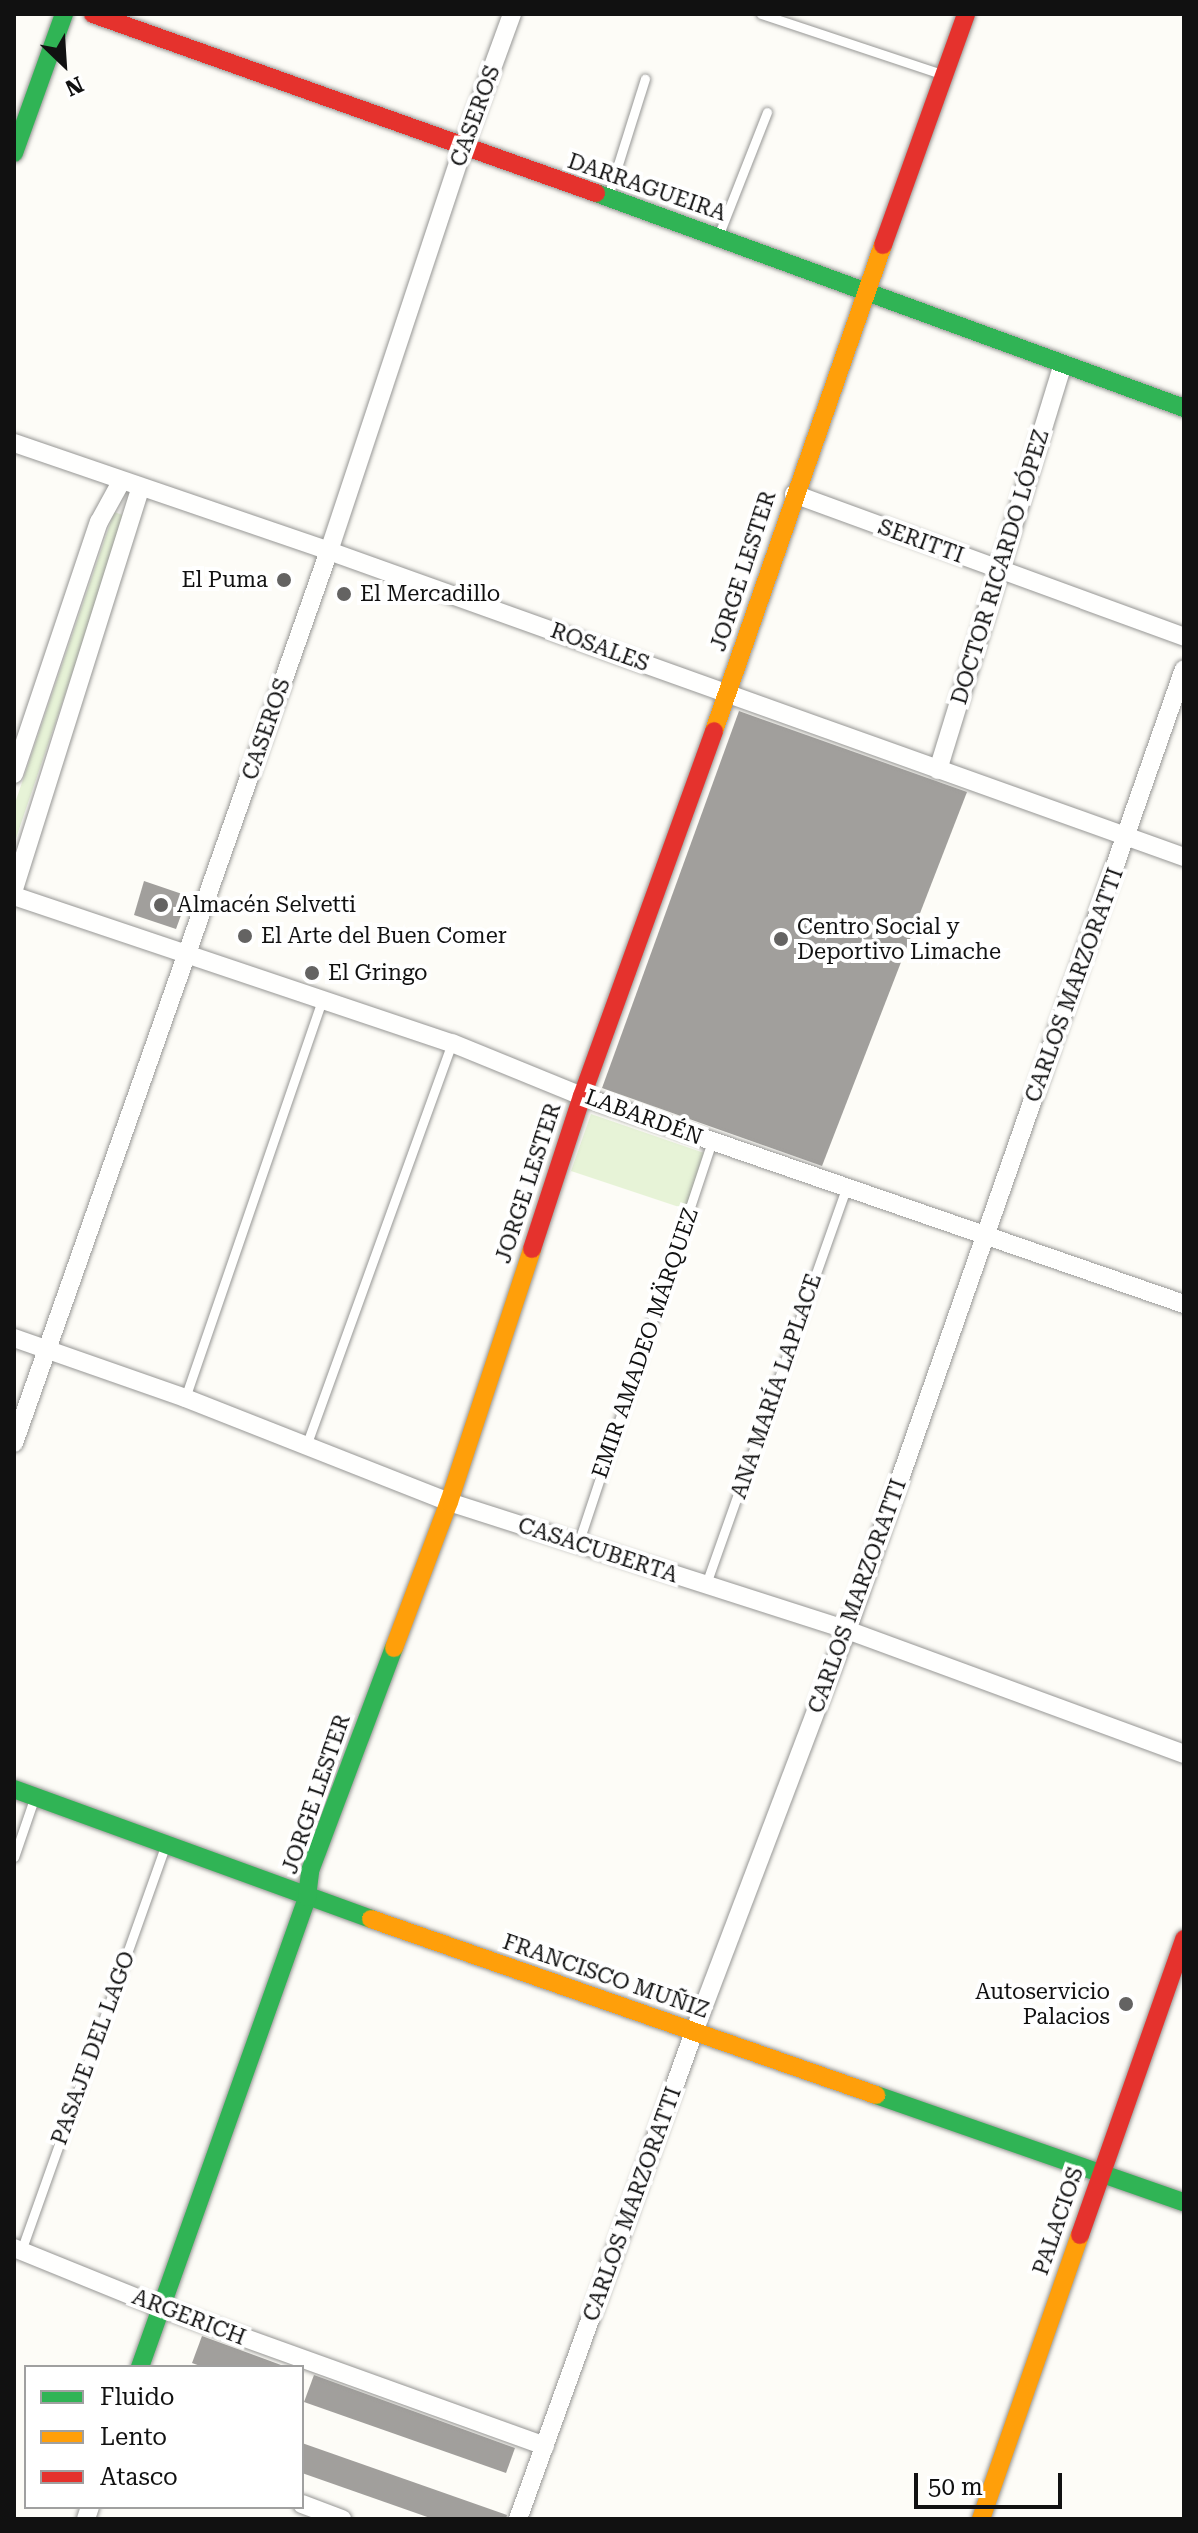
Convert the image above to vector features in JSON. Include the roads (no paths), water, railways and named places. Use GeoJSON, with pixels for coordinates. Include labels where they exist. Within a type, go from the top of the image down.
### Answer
{"type":"FeatureCollection","features":[{"type":"Feature","properties":{"kind":"street"},"geometry":{"type":"LineString","coordinates":[[14,153],[64,14]]}},
{"type":"Feature","properties":{"kind":"street","name":"DARRAGUEIRA"},"geometry":{"type":"LineString","coordinates":[[93,14],[867,290],[1184,408]]}},
{"type":"Feature","properties":{"kind":"street","name":"CASEROS"},"geometry":{"type":"LineString","coordinates":[[14,1443],[329,551],[463,148],[512,14]]}},
{"type":"Feature","properties":{"kind":"street","name":"JORGE LESTER"},"geometry":{"type":"LineString","coordinates":[[141,2365],[307,1897],[310,1871],[449,1502],[582,1096],[728,693],[794,494],[966,14]]}},
{"type":"Feature","properties":{"kind":"street","name":"DOCTOR RICARDO LÓPEZ"},"geometry":{"type":"LineString","coordinates":[[938,770],[1063,364]]}},
{"type":"Feature","properties":{"kind":"street","name":"ROSALES"},"geometry":{"type":"LineString","coordinates":[[14,443],[140,489],[329,551],[1184,857]]}},
{"type":"Feature","properties":{"kind":"street"},"geometry":{"type":"LineString","coordinates":[[14,774],[99,522],[121,482]]}},
{"type":"Feature","properties":{"kind":"street"},"geometry":{"type":"LineString","coordinates":[[14,889],[140,489]]}},
{"type":"Feature","properties":{"kind":"street","name":"SERITTI"},"geometry":{"type":"LineString","coordinates":[[794,494],[1184,637]]}},
{"type":"Feature","properties":{"kind":"street","name":"CARLOS MARZORATTI"},"geometry":{"type":"LineString","coordinates":[[518,2519],[694,2032],[847,1630],[1184,669]]}},
{"type":"Feature","properties":{"kind":"street","name":"LABARDÉN"},"geometry":{"type":"LineString","coordinates":[[14,896],[452,1043],[582,1096],[1184,1304]]}},
{"type":"Feature","properties":{"kind":"street","name":"CASACUBERTA"},"geometry":{"type":"LineString","coordinates":[[14,1338],[185,1398],[449,1502],[847,1630],[1184,1754]]}},
{"type":"Feature","properties":{"kind":"street","name":"FRANCISCO MUÑIZ"},"geometry":{"type":"LineString","coordinates":[[14,1789],[307,1897],[1184,2202]]}},
{"type":"Feature","properties":{"kind":"street","name":"PALACIOS"},"geometry":{"type":"LineString","coordinates":[[981,2519],[1184,1939]]}},
{"type":"Feature","properties":{"kind":"street","name":"ARGERICH"},"geometry":{"type":"LineString","coordinates":[[18,2250],[162,2308],[545,2446]]}},
{"type":"Feature","properties":{"kind":"street"},"geometry":{"type":"LineString","coordinates":[[304,2505],[342,2519]]}},
{"type":"Feature","properties":{"kind":"lane"},"geometry":{"type":"LineString","coordinates":[[761,14],[944,75]]}},
{"type":"Feature","properties":{"kind":"lane"},"geometry":{"type":"LineString","coordinates":[[607,199],[645,79]]}},
{"type":"Feature","properties":{"kind":"lane"},"geometry":{"type":"LineString","coordinates":[[718,237],[767,112]]}},
{"type":"Feature","properties":{"kind":"lane"},"geometry":{"type":"LineString","coordinates":[[185,1398],[322,999]]}},
{"type":"Feature","properties":{"kind":"lane"},"geometry":{"type":"LineString","coordinates":[[306,1446],[452,1043]]}},
{"type":"Feature","properties":{"kind":"lane","name":"EMIR AMADEO MÄRQUEZ"},"geometry":{"type":"LineString","coordinates":[[578,1544],[712,1142]]}},
{"type":"Feature","properties":{"kind":"lane","name":"ANA MARÍA LAPLACE"},"geometry":{"type":"LineString","coordinates":[[705,1585],[846,1188]]}},
{"type":"Feature","properties":{"kind":"lane"},"geometry":{"type":"LineString","coordinates":[[14,1857],[34,1797]]}},
{"type":"Feature","properties":{"kind":"lane","name":"PASAJE DEL LAGO"},"geometry":{"type":"LineString","coordinates":[[18,2250],[165,1845]]}},
{"type":"Feature","properties":{"kind":"place","name":"El Puma"},"geometry":{"type":"Point","coordinates":[284,580]}},
{"type":"Feature","properties":{"kind":"place","name":"El Mercadillo"},"geometry":{"type":"Point","coordinates":[344,594]}},
{"type":"Feature","properties":{"kind":"place","name":"Almacén Selvetti"},"geometry":{"type":"Point","coordinates":[161,905]}},
{"type":"Feature","properties":{"kind":"place","name":"El Arte del Buen Comer"},"geometry":{"type":"Point","coordinates":[245,936]}},
{"type":"Feature","properties":{"kind":"place","name":"Centro Social y Deportivo Limache"},"geometry":{"type":"Point","coordinates":[781,939]}},
{"type":"Feature","properties":{"kind":"place","name":"El Gringo"},"geometry":{"type":"Point","coordinates":[312,973]}},
{"type":"Feature","properties":{"kind":"place","name":"Autoservicio Palacios"},"geometry":{"type":"Point","coordinates":[1126,2004]}}]}
